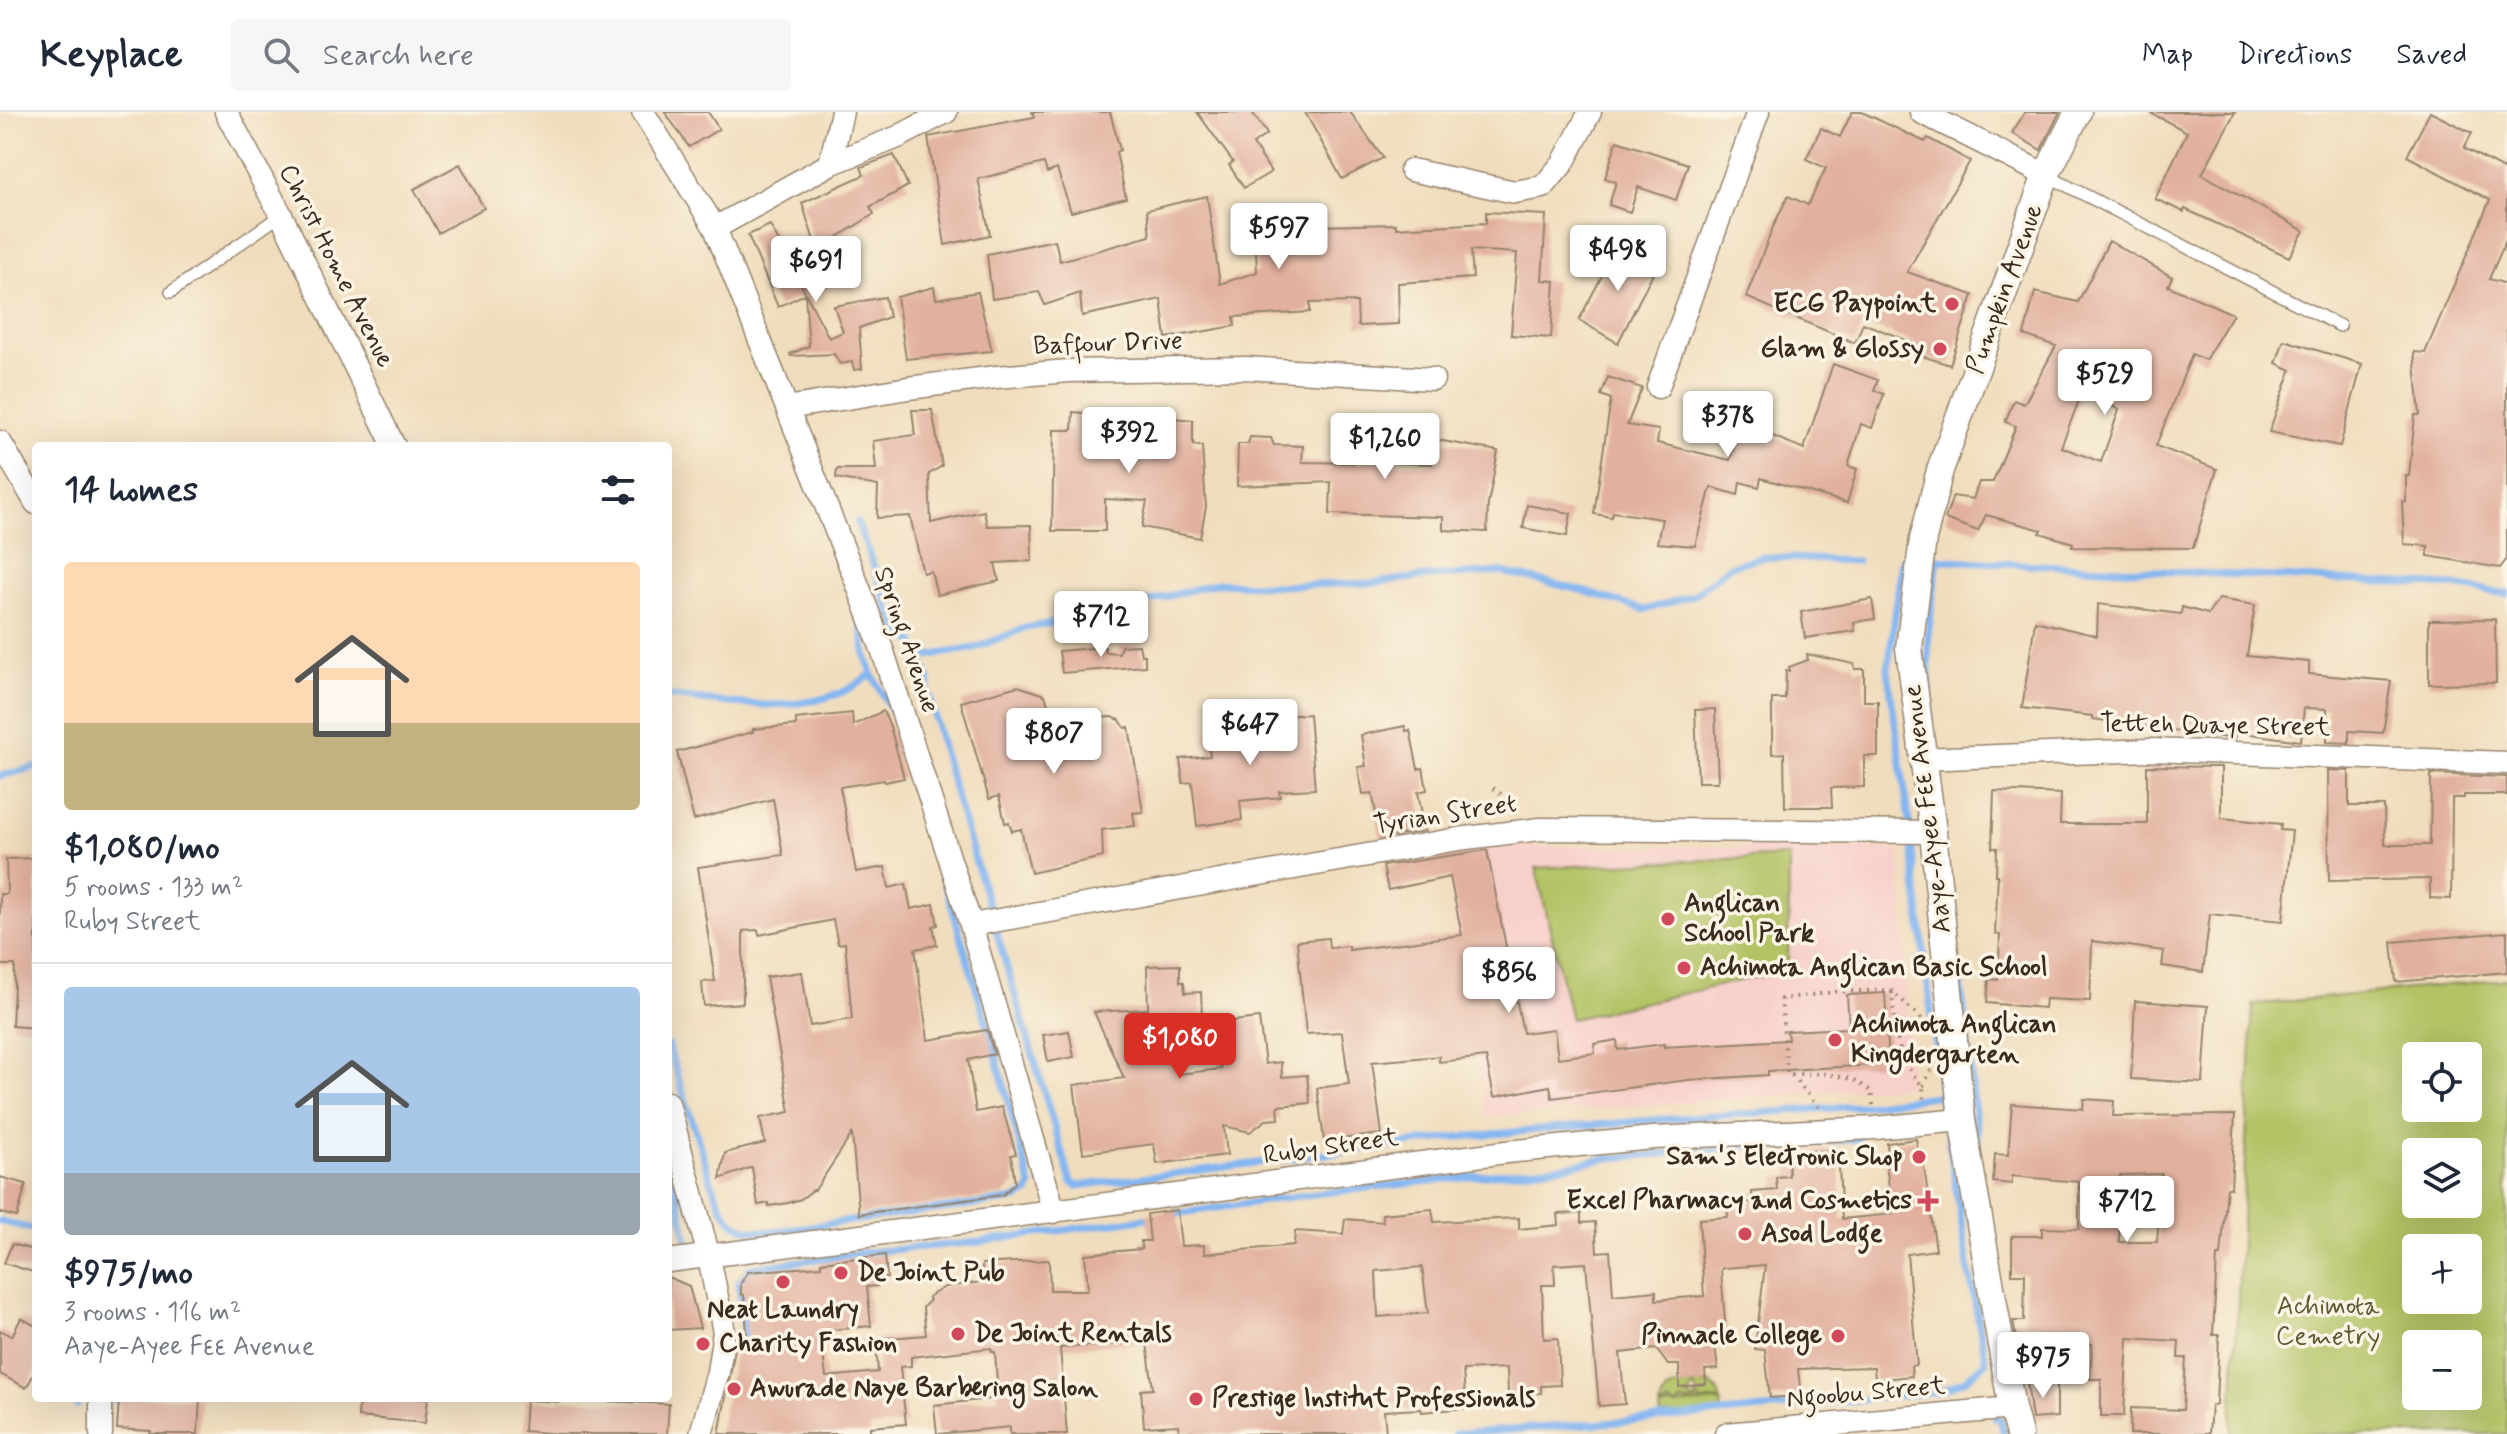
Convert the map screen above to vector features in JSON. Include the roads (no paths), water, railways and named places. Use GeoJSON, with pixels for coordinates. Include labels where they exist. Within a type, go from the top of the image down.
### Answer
{"type":"FeatureCollection","features":[{"type":"Feature","properties":{"kind":"street","name":"Christ Home Avenue"},"geometry":{"type":"LineString","coordinates":[[226,112],[281,215],[392,442]]}},
{"type":"Feature","properties":{"kind":"street","name":"Spring Avenue"},"geometry":{"type":"LineString","coordinates":[[643,112],[715,228],[883,652],[971,925],[1054,1212]]}},
{"type":"Feature","properties":{"kind":"street"},"geometry":{"type":"LineString","coordinates":[[830,164],[842,112]]}},
{"type":"Feature","properties":{"kind":"street"},"geometry":{"type":"LineString","coordinates":[[715,228],[830,164],[898,137],[946,112]]}},
{"type":"Feature","properties":{"kind":"street"},"geometry":{"type":"LineString","coordinates":[[1411,170],[1515,192],[1543,187],[1563,163],[1590,112]]}},
{"type":"Feature","properties":{"kind":"street"},"geometry":{"type":"LineString","coordinates":[[1658,387],[1758,112]]}},
{"type":"Feature","properties":{"kind":"street"},"geometry":{"type":"LineString","coordinates":[[1921,112],[2046,175]]}},
{"type":"Feature","properties":{"kind":"street","name":"Pumpkin Avenue"},"geometry":{"type":"LineString","coordinates":[[1940,470],[2046,175],[2078,112]]}},
{"type":"Feature","properties":{"kind":"street","name":"Baffour Drive"},"geometry":{"type":"LineString","coordinates":[[787,408],[908,388],[1069,371],[1245,368],[1433,379]]}},
{"type":"Feature","properties":{"kind":"street"},"geometry":{"type":"LineString","coordinates":[[0,442],[32,496]]}},
{"type":"Feature","properties":{"kind":"street","name":"Aaye-Ayee Fɛɛ Avenue"},"geometry":{"type":"LineString","coordinates":[[1940,470],[1923,539],[1909,648],[1933,832],[1962,1120],[2019,1434]]}},
{"type":"Feature","properties":{"kind":"street","name":"Tetteh Quaye Street"},"geometry":{"type":"LineString","coordinates":[[1922,759],[2150,750],[2507,763]]}},
{"type":"Feature","properties":{"kind":"street","name":"Tyrian Street"},"geometry":{"type":"LineString","coordinates":[[971,925],[1458,839],[1540,829],[1933,832]]}},
{"type":"Feature","properties":{"kind":"street"},"geometry":{"type":"LineString","coordinates":[[672,1118],[709,1257],[724,1332],[718,1372],[701,1434]]}},
{"type":"Feature","properties":{"kind":"street","name":"Ruby Street"},"geometry":{"type":"LineString","coordinates":[[672,1261],[1506,1152],[1653,1138],[1875,1128],[1962,1120]]}},
{"type":"Feature","properties":{"kind":"street"},"geometry":{"type":"LineString","coordinates":[[101,1402],[101,1434]]}},
{"type":"Feature","properties":{"kind":"street","name":"Ngoobu Street"},"geometry":{"type":"LineString","coordinates":[[1734,1434],[2012,1408]]}},
{"type":"Feature","properties":{"kind":"lane"},"geometry":{"type":"LineString","coordinates":[[2046,175],[2340,326]]}},
{"type":"Feature","properties":{"kind":"lane"},"geometry":{"type":"LineString","coordinates":[[171,292],[281,215]]}},
{"type":"Feature","properties":{"kind":"waterway"},"geometry":{"type":"LineString","coordinates":[[857,522],[893,619],[899,631],[914,642],[929,678],[928,690],[945,759],[1071,1182],[1077,1186],[1459,1137],[1859,1106],[1942,1095]]}},
{"type":"Feature","properties":{"kind":"waterway"},"geometry":{"type":"LineString","coordinates":[[921,657],[975,648],[1025,628],[1106,613],[1217,583],[1277,586],[1373,583],[1502,572],[1580,590],[1645,610],[1694,595],[1730,566],[1762,557],[1857,561]]}},
{"type":"Feature","properties":{"kind":"waterway"},"geometry":{"type":"LineString","coordinates":[[1930,716],[1928,635],[1938,558]]}},
{"type":"Feature","properties":{"kind":"waterway"},"geometry":{"type":"LineString","coordinates":[[1455,1434],[1659,1419],[1939,1392],[1965,1380],[1986,1362],[1938,1072],[1888,669],[1902,560],[1914,559]]}},
{"type":"Feature","properties":{"kind":"waterway"},"geometry":{"type":"LineString","coordinates":[[1926,559],[2454,586],[2507,594]]}},
{"type":"Feature","properties":{"kind":"waterway"},"geometry":{"type":"LineString","coordinates":[[860,619],[872,674],[892,712]]}},
{"type":"Feature","properties":{"kind":"waterway"},"geometry":{"type":"LineString","coordinates":[[672,696],[755,705],[798,703],[844,691],[872,674]]}},
{"type":"Feature","properties":{"kind":"waterway"},"geometry":{"type":"LineString","coordinates":[[0,776],[32,768]]}},
{"type":"Feature","properties":{"kind":"waterway"},"geometry":{"type":"LineString","coordinates":[[672,1058],[717,1196],[726,1214],[739,1226],[757,1231],[777,1230],[1017,1199],[1028,1193],[1031,1186],[991,1037],[920,801]]}},
{"type":"Feature","properties":{"kind":"waterway"},"geometry":{"type":"LineString","coordinates":[[1961,983],[1978,1141]]}},
{"type":"Feature","properties":{"kind":"waterway"},"geometry":{"type":"LineString","coordinates":[[1168,1215],[1609,1158],[1859,1139]]}},
{"type":"Feature","properties":{"kind":"waterway"},"geometry":{"type":"LineString","coordinates":[[672,1168],[687,1240]]}},
{"type":"Feature","properties":{"kind":"waterway"},"geometry":{"type":"LineString","coordinates":[[746,1345],[739,1284],[750,1268],[868,1252],[980,1242],[1156,1217]]}},
{"type":"Feature","properties":{"kind":"waterway"},"geometry":{"type":"LineString","coordinates":[[0,1221],[32,1229]]}},
{"type":"Feature","properties":{"kind":"waterway"},"geometry":{"type":"LineString","coordinates":[[2016,1358],[2034,1434]]}},
{"type":"Feature","properties":{"kind":"waterway"},"geometry":{"type":"LineString","coordinates":[[1995,1418],[2000,1418],[2004,1434]]}},
{"type":"Feature","properties":{"kind":"place","name":"ECG Paypoint"},"geometry":{"type":"Point","coordinates":[1952,304]}},
{"type":"Feature","properties":{"kind":"place","name":"Glam & Glossy"},"geometry":{"type":"Point","coordinates":[1940,349]}},
{"type":"Feature","properties":{"kind":"place","name":"Anglican School Park"},"geometry":{"type":"Point","coordinates":[1668,919]}},
{"type":"Feature","properties":{"kind":"place","name":"Achimota Anglican Basic School"},"geometry":{"type":"Point","coordinates":[1684,968]}},
{"type":"Feature","properties":{"kind":"place","name":"Achimota Anglican Kingdergarten"},"geometry":{"type":"Point","coordinates":[1835,1040]}},
{"type":"Feature","properties":{"kind":"place","name":"Sam's Electronic Shop"},"geometry":{"type":"Point","coordinates":[1919,1157]}},
{"type":"Feature","properties":{"kind":"place","name":"Excel Pharmacy and Cosmetics"},"geometry":{"type":"Point","coordinates":[1928,1201]}},
{"type":"Feature","properties":{"kind":"place","name":"Asod Lodge"},"geometry":{"type":"Point","coordinates":[1745,1234]}},
{"type":"Feature","properties":{"kind":"place","name":"De Joint Pub"},"geometry":{"type":"Point","coordinates":[841,1273]}},
{"type":"Feature","properties":{"kind":"place","name":"Neat Laundry"},"geometry":{"type":"Point","coordinates":[783,1282]}},
{"type":"Feature","properties":{"kind":"place","name":"De Joint Rentals"},"geometry":{"type":"Point","coordinates":[958,1334]}},
{"type":"Feature","properties":{"kind":"place","name":"Pinnacle College"},"geometry":{"type":"Point","coordinates":[1838,1336]}},
{"type":"Feature","properties":{"kind":"place","name":"Charity Fashion"},"geometry":{"type":"Point","coordinates":[703,1344]}},
{"type":"Feature","properties":{"kind":"place","name":"Awurade Naye Barbering Salon"},"geometry":{"type":"Point","coordinates":[734,1389]}},
{"type":"Feature","properties":{"kind":"place","name":"Prestige Institut Professionals"},"geometry":{"type":"Point","coordinates":[1196,1399]}},
{"type":"Feature","properties":{"kind":"park label","name":"Achimota Cemetry"},"geometry":{"type":"Point","coordinates":[2328,1322]}}]}
